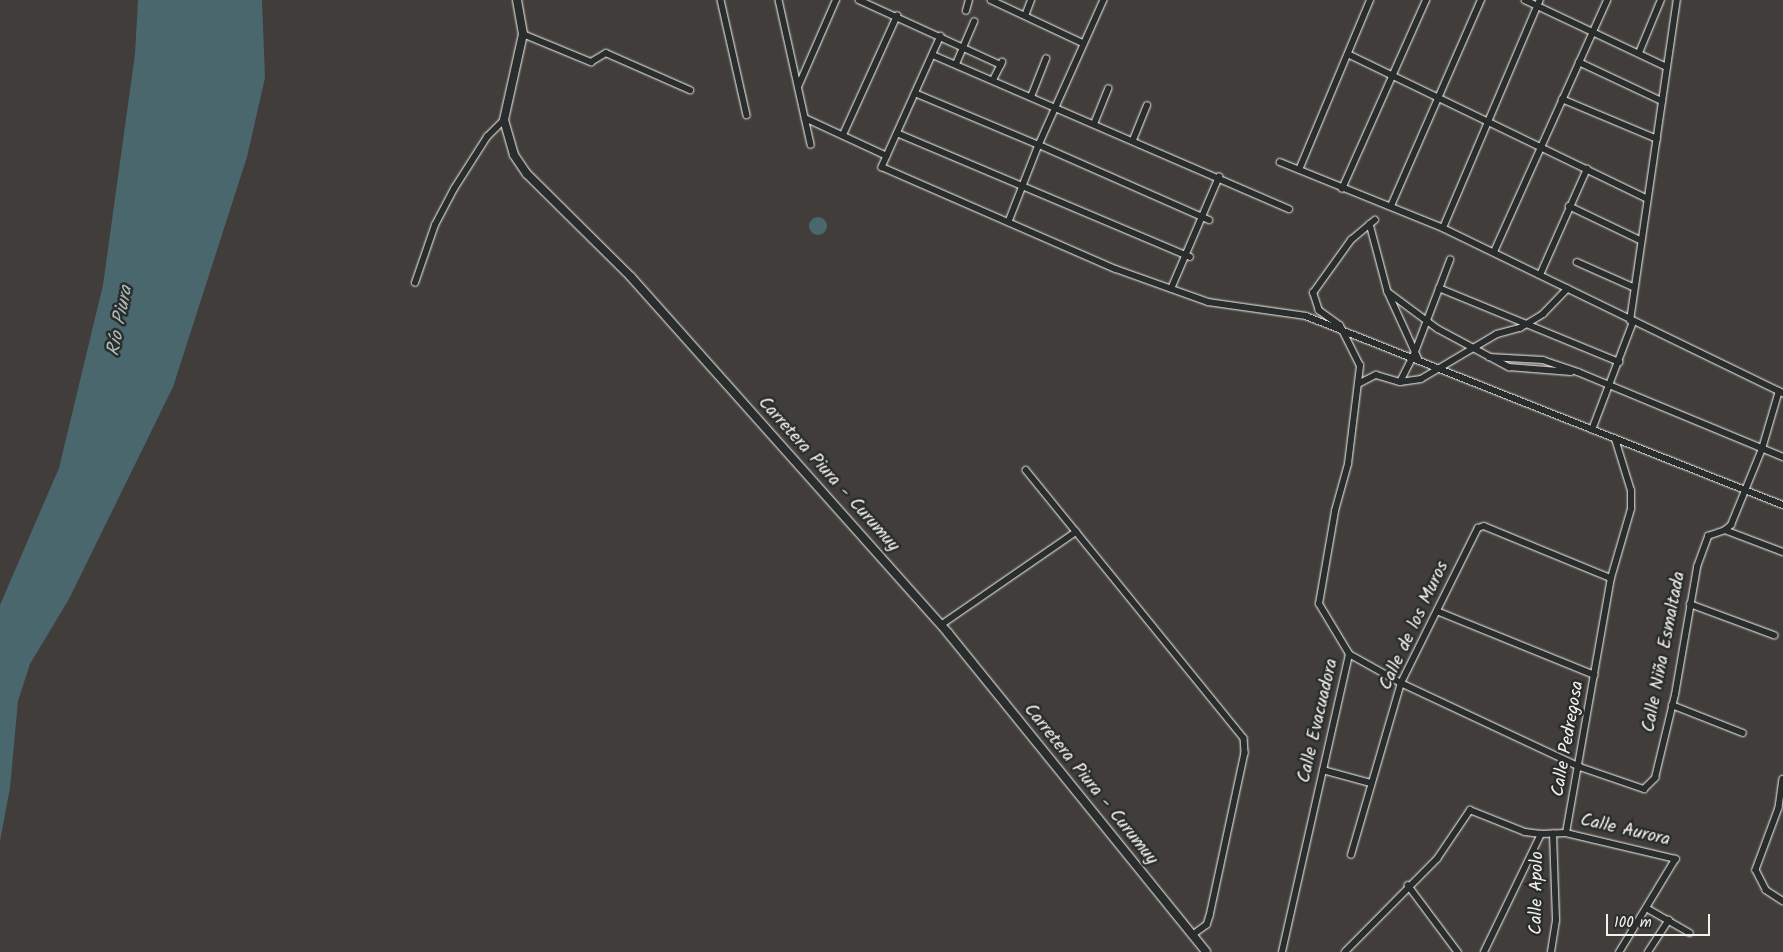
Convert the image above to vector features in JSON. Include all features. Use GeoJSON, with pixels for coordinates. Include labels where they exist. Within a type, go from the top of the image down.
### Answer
{"type":"FeatureCollection","features":[{"type":"Feature","properties":{"kind":"main road","name":"Carretera Piura - Curumuy"},"geometry":{"type":"LineString","coordinates":[[517,0],[523,34],[504,120],[514,155],[527,174],[631,277],[941,624],[1206,952]]}},
{"type":"Feature","properties":{"kind":"street"},"geometry":{"type":"LineString","coordinates":[[721,0],[747,115]]}},
{"type":"Feature","properties":{"kind":"street"},"geometry":{"type":"LineString","coordinates":[[779,0],[811,144]]}},
{"type":"Feature","properties":{"kind":"street"},"geometry":{"type":"LineString","coordinates":[[798,88],[836,0]]}},
{"type":"Feature","properties":{"kind":"street"},"geometry":{"type":"LineString","coordinates":[[859,0],[941,36],[963,48],[1002,63],[993,80]]}},
{"type":"Feature","properties":{"kind":"street"},"geometry":{"type":"LineString","coordinates":[[966,11],[969,0]]}},
{"type":"Feature","properties":{"kind":"street"},"geometry":{"type":"LineString","coordinates":[[991,0],[1083,44]]}},
{"type":"Feature","properties":{"kind":"street"},"geometry":{"type":"LineString","coordinates":[[1025,16],[1031,0]]}},
{"type":"Feature","properties":{"kind":"street"},"geometry":{"type":"LineString","coordinates":[[1009,222],[1055,107],[1104,0]]}},
{"type":"Feature","properties":{"kind":"street"},"geometry":{"type":"LineString","coordinates":[[1299,170],[1370,0]]}},
{"type":"Feature","properties":{"kind":"street"},"geometry":{"type":"LineString","coordinates":[[1342,189],[1394,76],[1426,0]]}},
{"type":"Feature","properties":{"kind":"street"},"geometry":{"type":"LineString","coordinates":[[1390,206],[1436,96],[1481,0]]}},
{"type":"Feature","properties":{"kind":"street"},"geometry":{"type":"LineString","coordinates":[[1525,0],[1539,3],[1593,32],[1667,66]]}},
{"type":"Feature","properties":{"kind":"street"},"geometry":{"type":"LineString","coordinates":[[1494,252],[1607,0]]}},
{"type":"Feature","properties":{"kind":"street"},"geometry":{"type":"LineString","coordinates":[[1639,53],[1661,0]]}},
{"type":"Feature","properties":{"kind":"street"},"geometry":{"type":"LineString","coordinates":[[1592,430],[1619,362],[1631,322],[1633,286],[1677,0]]}},
{"type":"Feature","properties":{"kind":"street"},"geometry":{"type":"LineString","coordinates":[[1443,228],[1490,122],[1539,3]]}},
{"type":"Feature","properties":{"kind":"street"},"geometry":{"type":"LineString","coordinates":[[843,135],[897,16]]}},
{"type":"Feature","properties":{"kind":"street"},"geometry":{"type":"LineString","coordinates":[[956,64],[974,22]]}},
{"type":"Feature","properties":{"kind":"street"},"geometry":{"type":"LineString","coordinates":[[523,34],[591,62],[606,52],[690,90]]}},
{"type":"Feature","properties":{"kind":"street"},"geometry":{"type":"LineString","coordinates":[[941,36],[882,167],[1171,289],[1223,305],[1306,316],[1344,333],[1416,356],[1439,368],[1783,505]]}},
{"type":"Feature","properties":{"kind":"street"},"geometry":{"type":"LineString","coordinates":[[1348,54],[1646,198]]}},
{"type":"Feature","properties":{"kind":"street"},"geometry":{"type":"LineString","coordinates":[[933,55],[1290,209]]}},
{"type":"Feature","properties":{"kind":"street"},"geometry":{"type":"LineString","coordinates":[[1031,97],[1046,60]]}},
{"type":"Feature","properties":{"kind":"street"},"geometry":{"type":"LineString","coordinates":[[1579,62],[1662,101]]}},
{"type":"Feature","properties":{"kind":"street"},"geometry":{"type":"LineString","coordinates":[[1094,124],[1108,89]]}},
{"type":"Feature","properties":{"kind":"street"},"geometry":{"type":"LineString","coordinates":[[915,93],[1209,220]]}},
{"type":"Feature","properties":{"kind":"street"},"geometry":{"type":"LineString","coordinates":[[1562,99],[1657,139]]}},
{"type":"Feature","properties":{"kind":"street"},"geometry":{"type":"LineString","coordinates":[[1132,140],[1147,106]]}},
{"type":"Feature","properties":{"kind":"street"},"geometry":{"type":"LineString","coordinates":[[806,118],[886,156]]}},
{"type":"Feature","properties":{"kind":"street"},"geometry":{"type":"LineString","coordinates":[[415,282],[435,226],[454,189],[487,137],[504,120]]}},
{"type":"Feature","properties":{"kind":"street"},"geometry":{"type":"LineString","coordinates":[[897,133],[1187,256]]}},
{"type":"Feature","properties":{"kind":"street"},"geometry":{"type":"LineString","coordinates":[[1280,162],[1342,189],[1443,228],[1631,322],[1781,392],[1746,489],[1731,525],[1725,530],[1783,552]]}},
{"type":"Feature","properties":{"kind":"street"},"geometry":{"type":"LineString","coordinates":[[1540,275],[1587,169]]}},
{"type":"Feature","properties":{"kind":"street"},"geometry":{"type":"LineString","coordinates":[[1171,289],[1187,256],[1219,177]]}},
{"type":"Feature","properties":{"kind":"street"},"geometry":{"type":"LineString","coordinates":[[1569,206],[1640,240]]}},
{"type":"Feature","properties":{"kind":"street"},"geometry":{"type":"LineString","coordinates":[[1344,333],[1319,311],[1313,293],[1338,256],[1373,222],[1388,292],[1416,356]]}},
{"type":"Feature","properties":{"kind":"street"},"geometry":{"type":"LineString","coordinates":[[1400,382],[1416,356],[1450,260]]}},
{"type":"Feature","properties":{"kind":"street"},"geometry":{"type":"LineString","coordinates":[[1577,262],[1633,286]]}},
{"type":"Feature","properties":{"kind":"street"},"geometry":{"type":"LineString","coordinates":[[1440,288],[1619,362]]}},
{"type":"Feature","properties":{"kind":"street"},"geometry":{"type":"LineString","coordinates":[[1356,386],[1363,379],[1376,374],[1400,382],[1422,379],[1472,348],[1527,324],[1567,289]]}},
{"type":"Feature","properties":{"kind":"street"},"geometry":{"type":"LineString","coordinates":[[1388,292],[1427,321],[1489,357],[1525,370],[1578,372]]}},
{"type":"Feature","properties":{"kind":"street","name":"Calle Evacuadora"},"geometry":{"type":"LineString","coordinates":[[1282,952],[1350,654],[1319,604],[1335,511],[1348,464],[1356,386],[1358,359],[1344,333]]}},
{"type":"Feature","properties":{"kind":"street"},"geometry":{"type":"LineString","coordinates":[[1489,357],[1543,360],[1578,372],[1783,457]]}},
{"type":"Feature","properties":{"kind":"street","name":"Calle Pedregosa"},"geometry":{"type":"LineString","coordinates":[[1566,833],[1580,767],[1610,578],[1631,509],[1631,496],[1615,439]]}},
{"type":"Feature","properties":{"kind":"street"},"geometry":{"type":"LineString","coordinates":[[1026,470],[1244,738],[1245,753],[1210,916],[1206,925],[1193,935]]}},
{"type":"Feature","properties":{"kind":"street","name":"Calle de los Muros"},"geometry":{"type":"LineString","coordinates":[[1351,855],[1401,683],[1478,528],[1484,526],[1610,578]]}},
{"type":"Feature","properties":{"kind":"street","name":"Calle Niña Esmaltada"},"geometry":{"type":"LineString","coordinates":[[1580,767],[1644,789],[1655,778],[1672,704],[1697,567],[1708,536],[1725,530]]}},
{"type":"Feature","properties":{"kind":"street"},"geometry":{"type":"LineString","coordinates":[[941,624],[1076,532]]}},
{"type":"Feature","properties":{"kind":"street"},"geometry":{"type":"LineString","coordinates":[[1690,604],[1774,635]]}},
{"type":"Feature","properties":{"kind":"street"},"geometry":{"type":"LineString","coordinates":[[1437,611],[1595,676]]}},
{"type":"Feature","properties":{"kind":"street"},"geometry":{"type":"LineString","coordinates":[[1350,654],[1401,683],[1580,767]]}},
{"type":"Feature","properties":{"kind":"street"},"geometry":{"type":"LineString","coordinates":[[1672,704],[1743,732]]}},
{"type":"Feature","properties":{"kind":"street"},"geometry":{"type":"LineString","coordinates":[[1323,770],[1371,783]]}},
{"type":"Feature","properties":{"kind":"street"},"geometry":{"type":"LineString","coordinates":[[1783,780],[1782,800],[1756,870],[1766,890],[1783,901]]}},
{"type":"Feature","properties":{"kind":"street"},"geometry":{"type":"LineString","coordinates":[[1345,952],[1408,885],[1437,859],[1470,810],[1525,832],[1541,834],[1566,833]]}},
{"type":"Feature","properties":{"kind":"street","name":"Calle Aurora"},"geometry":{"type":"LineString","coordinates":[[1566,833],[1676,859],[1648,909]]}},
{"type":"Feature","properties":{"kind":"street"},"geometry":{"type":"LineString","coordinates":[[1484,952],[1541,834]]}},
{"type":"Feature","properties":{"kind":"street","name":"Calle Apolo"},"geometry":{"type":"LineString","coordinates":[[1551,952],[1556,920],[1553,834]]}},
{"type":"Feature","properties":{"kind":"street"},"geometry":{"type":"LineString","coordinates":[[1408,885],[1458,952]]}},
{"type":"Feature","properties":{"kind":"street"},"geometry":{"type":"LineString","coordinates":[[1620,952],[1648,909],[1690,933]]}},
{"type":"Feature","properties":{"kind":"street"},"geometry":{"type":"LineString","coordinates":[[1648,952],[1669,920]]}},
{"type":"Feature","properties":{"kind":"water","name":"Río Piura"},"geometry":{"type":"Polygon","coordinates":[[[138,0],[262,0],[265,78],[247,157],[173,387],[69,599],[30,664],[18,701],[10,788],[0,841],[0,605],[59,468],[103,285],[135,54],[138,0]]]}},
{"type":"Feature","properties":{"kind":"water"},"geometry":{"type":"Polygon","coordinates":[[[814,217],[822,217],[827,222],[825,233],[814,235],[809,230],[809,222],[814,217]]]}}]}
